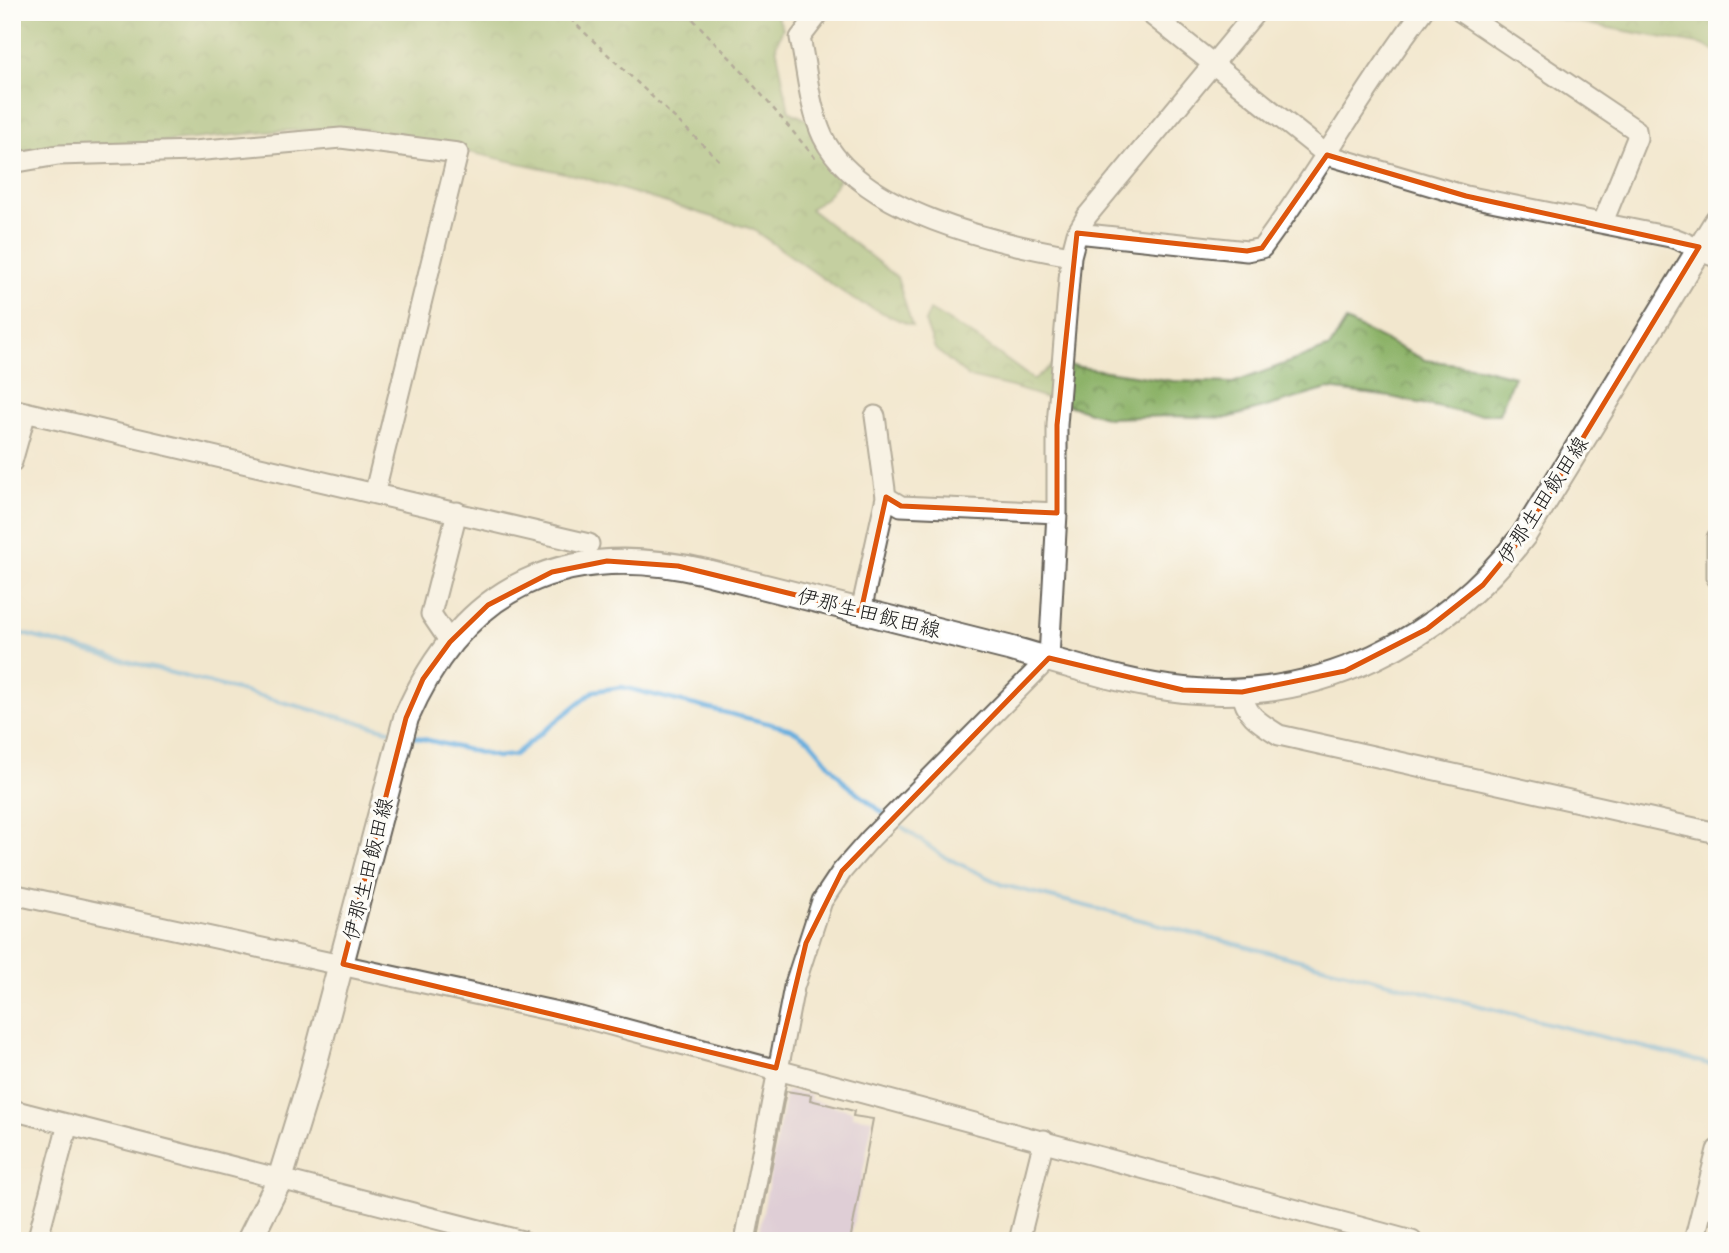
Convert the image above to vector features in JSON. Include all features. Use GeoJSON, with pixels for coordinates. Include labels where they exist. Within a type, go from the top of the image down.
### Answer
{"type":"FeatureCollection","features":[{"type":"Feature","properties":{"kind":"main road","name":"伊那生田飯田線"},"geometry":{"type":"LineString","coordinates":[[249,1241],[280,1179],[343,964],[407,718],[423,679],[450,642],[488,605],[528,581],[552,572],[607,561],[678,566],[1049,658],[1106,675],[1183,690],[1242,692],[1308,681],[1378,657],[1427,629],[1483,584],[1524,535],[1708,252],[1717,221]]}},
{"type":"Feature","properties":{"kind":"street"},"geometry":{"type":"LineString","coordinates":[[820,12],[800,38],[823,138],[853,174],[887,199],[975,235],[1071,256]]}},
{"type":"Feature","properties":{"kind":"street"},"geometry":{"type":"LineString","coordinates":[[1148,12],[1327,155],[1466,196],[1678,239],[1708,252]]}},
{"type":"Feature","properties":{"kind":"street"},"geometry":{"type":"LineString","coordinates":[[745,1241],[776,1068],[806,943],[822,901],[842,871],[1049,658],[1057,513],[1057,425],[1071,256],[1077,233],[1087,216],[1256,12]]}},
{"type":"Feature","properties":{"kind":"street"},"geometry":{"type":"LineString","coordinates":[[1077,233],[1233,250],[1262,248],[1327,155],[1383,63],[1422,12]]}},
{"type":"Feature","properties":{"kind":"street"},"geometry":{"type":"LineString","coordinates":[[1461,12],[1636,130],[1637,138],[1603,222]]}},
{"type":"Feature","properties":{"kind":"street"},"geometry":{"type":"LineString","coordinates":[[12,163],[58,155],[194,151],[341,138],[458,153],[374,491]]}},
{"type":"Feature","properties":{"kind":"street"},"geometry":{"type":"LineString","coordinates":[[12,462],[19,410],[374,491],[589,544]]}},
{"type":"Feature","properties":{"kind":"street"},"geometry":{"type":"LineString","coordinates":[[860,611],[886,497],[875,416]]}},
{"type":"Feature","properties":{"kind":"street"},"geometry":{"type":"LineString","coordinates":[[886,497],[901,506],[1057,513]]}},
{"type":"Feature","properties":{"kind":"street"},"geometry":{"type":"LineString","coordinates":[[450,642],[430,614],[457,512]]}},
{"type":"Feature","properties":{"kind":"street"},"geometry":{"type":"LineString","coordinates":[[1717,538],[1717,578]]}},
{"type":"Feature","properties":{"kind":"street"},"geometry":{"type":"LineString","coordinates":[[1242,692],[1244,706],[1256,721],[1279,735],[1716,830]]}},
{"type":"Feature","properties":{"kind":"street"},"geometry":{"type":"LineString","coordinates":[[12,894],[581,1017],[1412,1241]]}},
{"type":"Feature","properties":{"kind":"street"},"geometry":{"type":"LineString","coordinates":[[12,1110],[522,1241]]}},
{"type":"Feature","properties":{"kind":"street"},"geometry":{"type":"LineString","coordinates":[[37,1241],[68,1124]]}},
{"type":"Feature","properties":{"kind":"street"},"geometry":{"type":"LineString","coordinates":[[1018,1241],[1044,1140]]}},
{"type":"Feature","properties":{"kind":"street"},"geometry":{"type":"LineString","coordinates":[[1694,1241],[1717,1150]]}},
{"type":"Feature","properties":{"kind":"path"},"geometry":{"type":"LineString","coordinates":[[563,12],[719,160]]}},
{"type":"Feature","properties":{"kind":"path"},"geometry":{"type":"LineString","coordinates":[[686,12],[734,62],[820,164]]}},
{"type":"Feature","properties":{"kind":"highlighted area"},"geometry":{"type":"Polygon","coordinates":[[[1327,155],[1466,196],[1699,247],[1524,535],[1483,585],[1427,629],[1345,671],[1242,692],[1183,690],[1049,658],[842,871],[806,943],[776,1068],[343,964],[406,718],[423,679],[450,642],[488,605],[552,572],[607,561],[678,566],[861,611],[886,497],[901,506],[1057,513],[1057,425],[1077,233],[1247,251],[1262,248],[1327,155]]]}},
{"type":"Feature","properties":{"kind":"green space"},"geometry":{"type":"Polygon","coordinates":[[[12,12],[775,12],[783,28],[776,46],[789,111],[808,120],[843,175],[826,198],[810,209],[897,277],[912,326],[854,300],[752,229],[578,176],[359,128],[278,131],[130,145],[69,145],[12,154],[12,12]]]}},
{"type":"Feature","properties":{"kind":"green space"},"geometry":{"type":"Polygon","coordinates":[[[1520,12],[1717,12],[1717,52],[1703,45],[1520,12]]]}},
{"type":"Feature","properties":{"kind":"green space"},"geometry":{"type":"Polygon","coordinates":[[[930,310],[977,338],[1034,380],[1054,363],[1173,381],[1233,383],[1330,347],[1346,321],[1425,360],[1478,367],[1514,376],[1499,414],[1469,414],[1391,397],[1328,389],[1228,418],[1108,418],[1012,387],[969,377],[935,349],[925,322],[930,310]]]}},
{"type":"Feature","properties":{"kind":"building"},"geometry":{"type":"Polygon","coordinates":[[[786,1091],[811,1095],[810,1100],[854,1111],[853,1116],[873,1119],[850,1241],[777,1241],[758,1238],[786,1091]]]}},
{"type":"Feature","properties":{"kind":"waterway"},"geometry":{"type":"LineString","coordinates":[[12,631],[396,732]]}},
{"type":"Feature","properties":{"kind":"waterway"},"geometry":{"type":"LineString","coordinates":[[411,736],[497,757],[514,755],[594,691],[622,687],[791,729],[809,740],[845,783],[887,816]]}},
{"type":"Feature","properties":{"kind":"waterway"},"geometry":{"type":"LineString","coordinates":[[894,821],[941,855],[1003,885],[1717,1066]]}}]}
